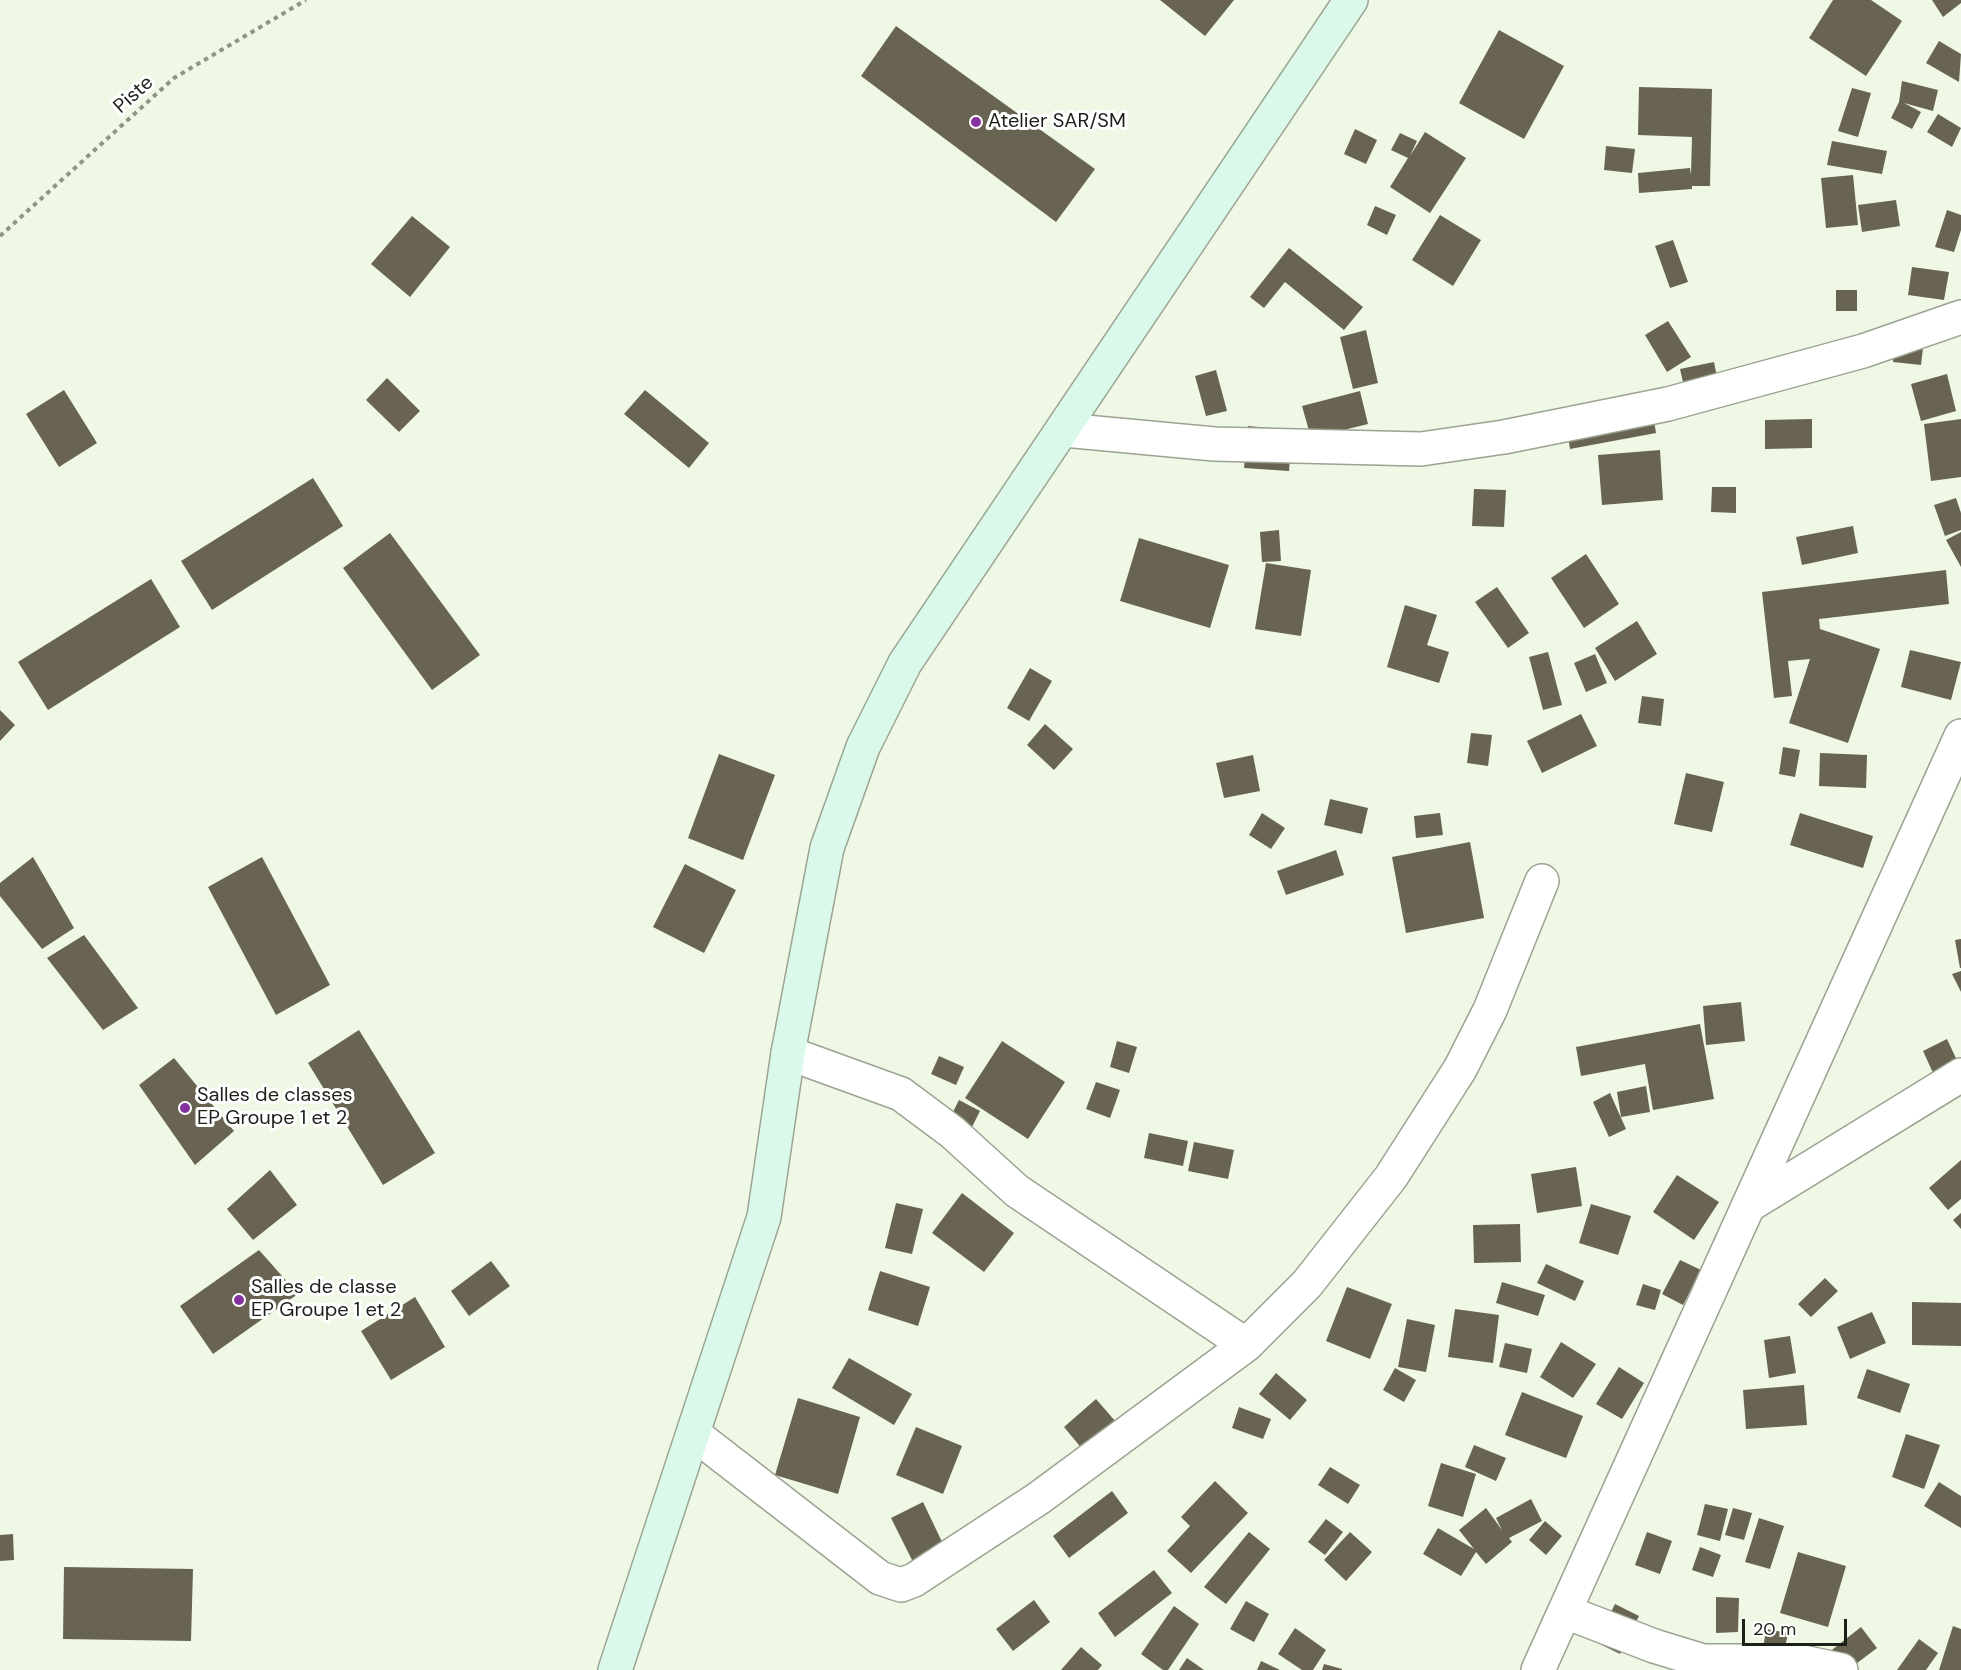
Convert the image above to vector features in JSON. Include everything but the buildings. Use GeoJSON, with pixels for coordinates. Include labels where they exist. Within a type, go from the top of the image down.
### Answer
{"type":"FeatureCollection","features":[{"type":"Feature","properties":{"kind":"main road"},"geometry":{"type":"LineString","coordinates":[[615,1670],[764,1217],[788,1053],[826,848],[863,747],[905,663],[1064,430],[1351,0]]}},
{"type":"Feature","properties":{"kind":"street"},"geometry":{"type":"LineString","coordinates":[[1064,430],[1214,444],[1421,450],[1668,404],[1863,351],[1961,317]]}},
{"type":"Feature","properties":{"kind":"street"},"geometry":{"type":"LineString","coordinates":[[1538,1670],[1961,736]]}},
{"type":"Feature","properties":{"kind":"street"},"geometry":{"type":"LineString","coordinates":[[694,1434],[880,1578],[901,1585],[915,1580],[1039,1498],[1246,1345],[1307,1284],[1384,1186],[1448,1089],[1490,1010],[1542,881]]}},
{"type":"Feature","properties":{"kind":"street"},"geometry":{"type":"LineString","coordinates":[[788,1053],[901,1094],[952,1132],[1017,1191],[1246,1345]]}},
{"type":"Feature","properties":{"kind":"street"},"geometry":{"type":"LineString","coordinates":[[1748,1206],[1961,1075]]}},
{"type":"Feature","properties":{"kind":"street"},"geometry":{"type":"LineString","coordinates":[[1566,1612],[1654,1646],[1703,1661],[1798,1661],[1842,1670]]}},
{"type":"Feature","properties":{"kind":"path","name":"Piste"},"geometry":{"type":"LineString","coordinates":[[0,236],[174,78],[306,0]]}},
{"type":"Feature","properties":{"kind":"place","name":"Atelier SAR/SM"},"geometry":{"type":"Point","coordinates":[976,122]}},
{"type":"Feature","properties":{"kind":"place","name":"Salles de classes EP Groupe 1 et 2"},"geometry":{"type":"Point","coordinates":[185,1108]}},
{"type":"Feature","properties":{"kind":"place","name":"Salles de classe EP Groupe 1 et 2"},"geometry":{"type":"Point","coordinates":[239,1300]}}]}
